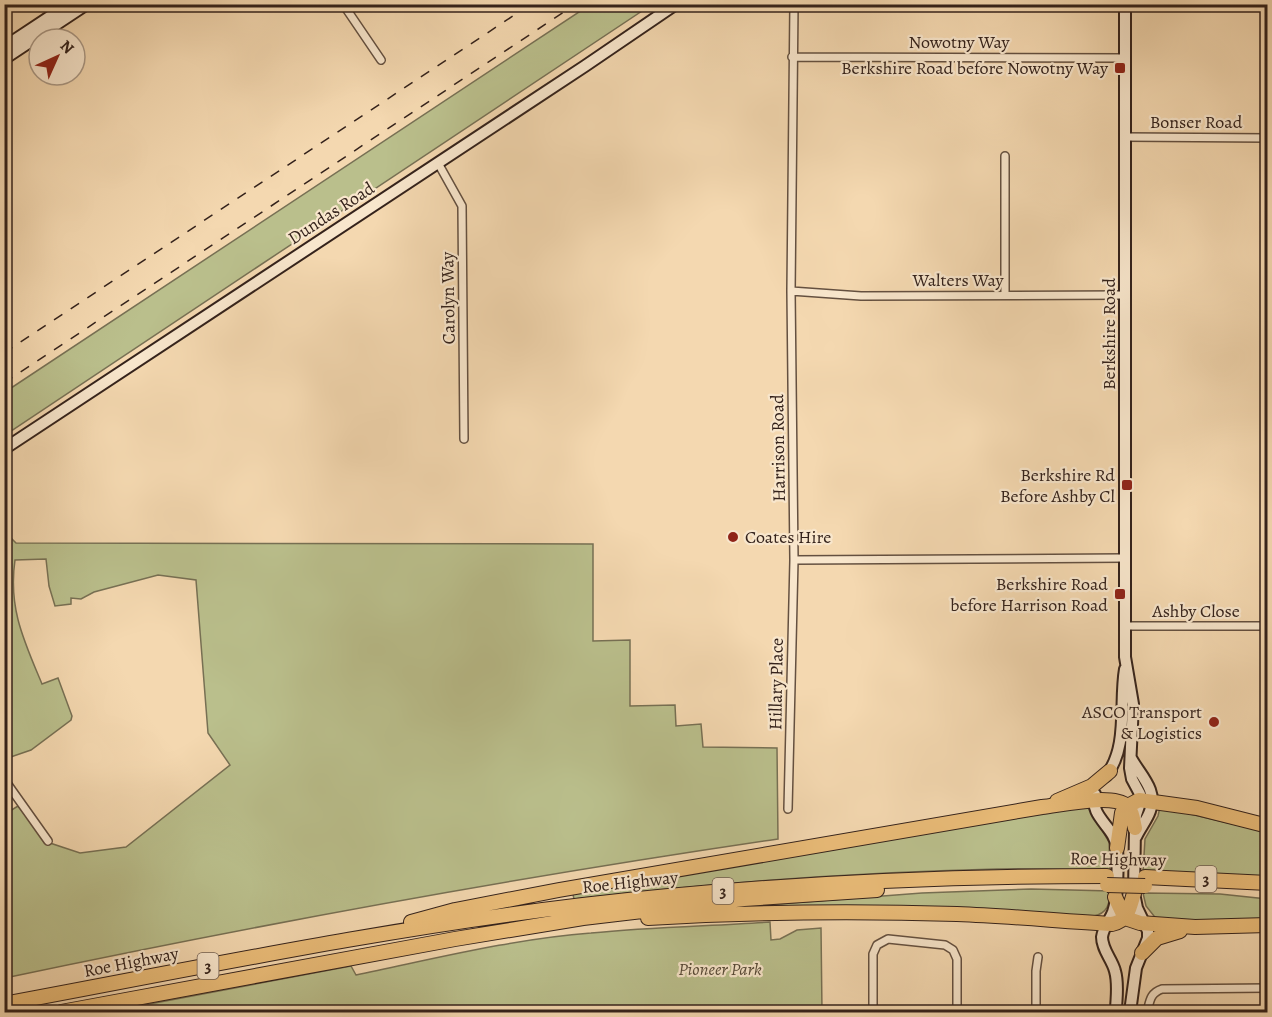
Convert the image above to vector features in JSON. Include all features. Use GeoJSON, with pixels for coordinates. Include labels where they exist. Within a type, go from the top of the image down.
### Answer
{"type":"FeatureCollection","features":[{"type":"Feature","properties":{"kind":"highway"},"geometry":{"type":"LineString","coordinates":[[1042,807],[1092,786],[1110,771]]}},
{"type":"Feature","properties":{"kind":"highway"},"geometry":{"type":"LineString","coordinates":[[1117,848],[1120,818],[1127,806],[1148,797],[1268,826]]}},
{"type":"Feature","properties":{"kind":"highway"},"geometry":{"type":"LineString","coordinates":[[342,940],[455,910],[559,890],[1042,807],[1094,801],[1117,801],[1127,806],[1132,814],[1135,828]]}},
{"type":"Feature","properties":{"kind":"highway","name":"Roe Highway"},"geometry":{"type":"LineString","coordinates":[[4,1004],[342,940],[582,905],[742,889],[941,878],[1107,880],[1142,886],[1268,892]]}},
{"type":"Feature","properties":{"kind":"highway","name":"Roe Highway"},"geometry":{"type":"LineString","coordinates":[[61,1012],[583,918],[744,899],[896,888],[1107,880]]}},
{"type":"Feature","properties":{"kind":"highway","name":"Roe Highway"},"geometry":{"type":"LineString","coordinates":[[1142,886],[1268,883]]}},
{"type":"Feature","properties":{"kind":"highway"},"geometry":{"type":"LineString","coordinates":[[583,918],[838,912],[958,914],[1082,921],[1105,929],[1125,916],[1142,886]]}},
{"type":"Feature","properties":{"kind":"highway"},"geometry":{"type":"LineString","coordinates":[[1115,897],[1125,916],[1134,922],[1195,927],[1268,925]]}},
{"type":"Feature","properties":{"kind":"highway"},"geometry":{"type":"LineString","coordinates":[[1142,953],[1152,942],[1164,935],[1195,927]]}},
{"type":"Feature","properties":{"kind":"main road"},"geometry":{"type":"LineString","coordinates":[[4,47],[69,4]]}},
{"type":"Feature","properties":{"kind":"main road"},"geometry":{"type":"LineString","coordinates":[[4,59],[87,4]]}},
{"type":"Feature","properties":{"kind":"main road","name":"Dundas Road"},"geometry":{"type":"LineString","coordinates":[[4,449],[676,4]]}},
{"type":"Feature","properties":{"kind":"main road","name":"Berkshire Road"},"geometry":{"type":"LineString","coordinates":[[1125,4],[1124,558],[1126,663],[1133,704],[1131,775],[1140,794],[1148,797]]}},
{"type":"Feature","properties":{"kind":"main road","name":"Berkshire Road"},"geometry":{"type":"LineString","coordinates":[[1094,801],[1098,786],[1110,771],[1115,760],[1120,741],[1122,687],[1126,663]]}},
{"type":"Feature","properties":{"kind":"main road"},"geometry":{"type":"LineString","coordinates":[[1130,1012],[1134,978],[1148,938],[1146,924],[1137,908],[1142,886],[1134,846],[1136,815],[1148,797]]}},
{"type":"Feature","properties":{"kind":"main road"},"geometry":{"type":"LineString","coordinates":[[1134,846],[1150,811],[1148,797]]}},
{"type":"Feature","properties":{"kind":"main road"},"geometry":{"type":"LineString","coordinates":[[1094,801],[1098,818],[1112,836],[1117,848],[1115,897],[1113,911],[1105,929],[1104,948],[1113,965],[1117,980],[1116,1012]]}},
{"type":"Feature","properties":{"kind":"street"},"geometry":{"type":"LineString","coordinates":[[343,4],[381,60]]}},
{"type":"Feature","properties":{"kind":"street","name":"Harrison Road"},"geometry":{"type":"LineString","coordinates":[[794,4],[792,57],[794,560]]}},
{"type":"Feature","properties":{"kind":"street","name":"Nowotny Way"},"geometry":{"type":"LineString","coordinates":[[792,57],[1125,58]]}},
{"type":"Feature","properties":{"kind":"street","name":"Bonser Road"},"geometry":{"type":"LineString","coordinates":[[1125,137],[1268,138]]}},
{"type":"Feature","properties":{"kind":"street"},"geometry":{"type":"LineString","coordinates":[[1005,156],[1005,295]]}},
{"type":"Feature","properties":{"kind":"street","name":"Carolyn Way"},"geometry":{"type":"LineString","coordinates":[[438,163],[462,206],[464,439]]}},
{"type":"Feature","properties":{"kind":"street","name":"Walters Way"},"geometry":{"type":"LineString","coordinates":[[792,291],[861,296],[1125,295]]}},
{"type":"Feature","properties":{"kind":"street"},"geometry":{"type":"LineString","coordinates":[[794,560],[1124,558]]}},
{"type":"Feature","properties":{"kind":"street","name":"Hillary Place"},"geometry":{"type":"LineString","coordinates":[[788,808],[794,560]]}},
{"type":"Feature","properties":{"kind":"street","name":"Ashby Close"},"geometry":{"type":"LineString","coordinates":[[1125,626],[1268,626]]}},
{"type":"Feature","properties":{"kind":"street"},"geometry":{"type":"LineString","coordinates":[[4,779],[48,841]]}},
{"type":"Feature","properties":{"kind":"street"},"geometry":{"type":"LineString","coordinates":[[873,1012],[873,954],[878,945],[888,939],[945,945],[953,950],[957,959],[957,1012]]}},
{"type":"Feature","properties":{"kind":"street"},"geometry":{"type":"LineString","coordinates":[[1036,1012],[1038,957]]}},
{"type":"Feature","properties":{"kind":"street"},"geometry":{"type":"LineString","coordinates":[[1147,1012],[1150,998],[1162,989],[1268,988]]}},
{"type":"Feature","properties":{"kind":"green space"},"geometry":{"type":"Polygon","coordinates":[[[591,4],[651,5],[5,435],[5,392],[591,4]]]}},
{"type":"Feature","properties":{"kind":"green space"},"geometry":{"type":"Polygon","coordinates":[[[5,532],[16,543],[593,544],[593,641],[630,640],[630,706],[675,705],[676,726],[701,724],[703,747],[777,748],[778,839],[584,869],[390,903],[5,978],[5,814],[18,806],[47,842],[80,853],[126,847],[230,765],[208,733],[196,580],[158,575],[94,592],[81,599],[71,598],[71,604],[55,606],[49,586],[46,559],[15,560],[13,577],[16,609],[24,639],[42,684],[58,678],[72,716],[71,720],[31,750],[5,759],[5,532]]]}},
{"type":"Feature","properties":{"kind":"green space"},"geometry":{"type":"Polygon","coordinates":[[[1088,806],[1109,842],[1110,871],[944,870],[732,883],[574,899],[572,890],[861,841],[1088,806]]]}},
{"type":"Feature","properties":{"kind":"green space"},"geometry":{"type":"Polygon","coordinates":[[[1160,807],[1267,832],[1267,877],[1143,872],[1145,839],[1158,816],[1160,807]]]}},
{"type":"Feature","properties":{"kind":"green space"},"geometry":{"type":"Polygon","coordinates":[[[1031,889],[1111,891],[1105,910],[1094,916],[702,910],[922,893],[1031,889]]]}},
{"type":"Feature","properties":{"kind":"green space"},"geometry":{"type":"Polygon","coordinates":[[[1143,893],[1220,894],[1267,899],[1267,920],[1158,921],[1146,906],[1143,893]]]}},
{"type":"Feature","properties":{"kind":"green space","name":"Pioneer Park"},"geometry":{"type":"Polygon","coordinates":[[[770,922],[771,940],[780,939],[797,930],[821,928],[822,1012],[107,1012],[351,966],[356,975],[473,950],[561,936],[770,922]]]}},
{"type":"Feature","properties":{"kind":"railway"},"geometry":{"type":"LineString","coordinates":[[4,353],[531,4]]}},
{"type":"Feature","properties":{"kind":"railway"},"geometry":{"type":"LineString","coordinates":[[4,383],[576,4]]}},
{"type":"Feature","properties":{"kind":"place","name":"Berkshire Road before Nowotny Way"},"geometry":{"type":"Point","coordinates":[1120,68]}},
{"type":"Feature","properties":{"kind":"place","name":"Berkshire Rd Before Ashby Cl"},"geometry":{"type":"Point","coordinates":[1127,485]}},
{"type":"Feature","properties":{"kind":"place","name":"Coates Hire"},"geometry":{"type":"Point","coordinates":[733,537]}},
{"type":"Feature","properties":{"kind":"place","name":"Berkshire Road before Harrison Road"},"geometry":{"type":"Point","coordinates":[1120,594]}},
{"type":"Feature","properties":{"kind":"place","name":"ASCO Transport & Logistics"},"geometry":{"type":"Point","coordinates":[1214,722]}}]}
